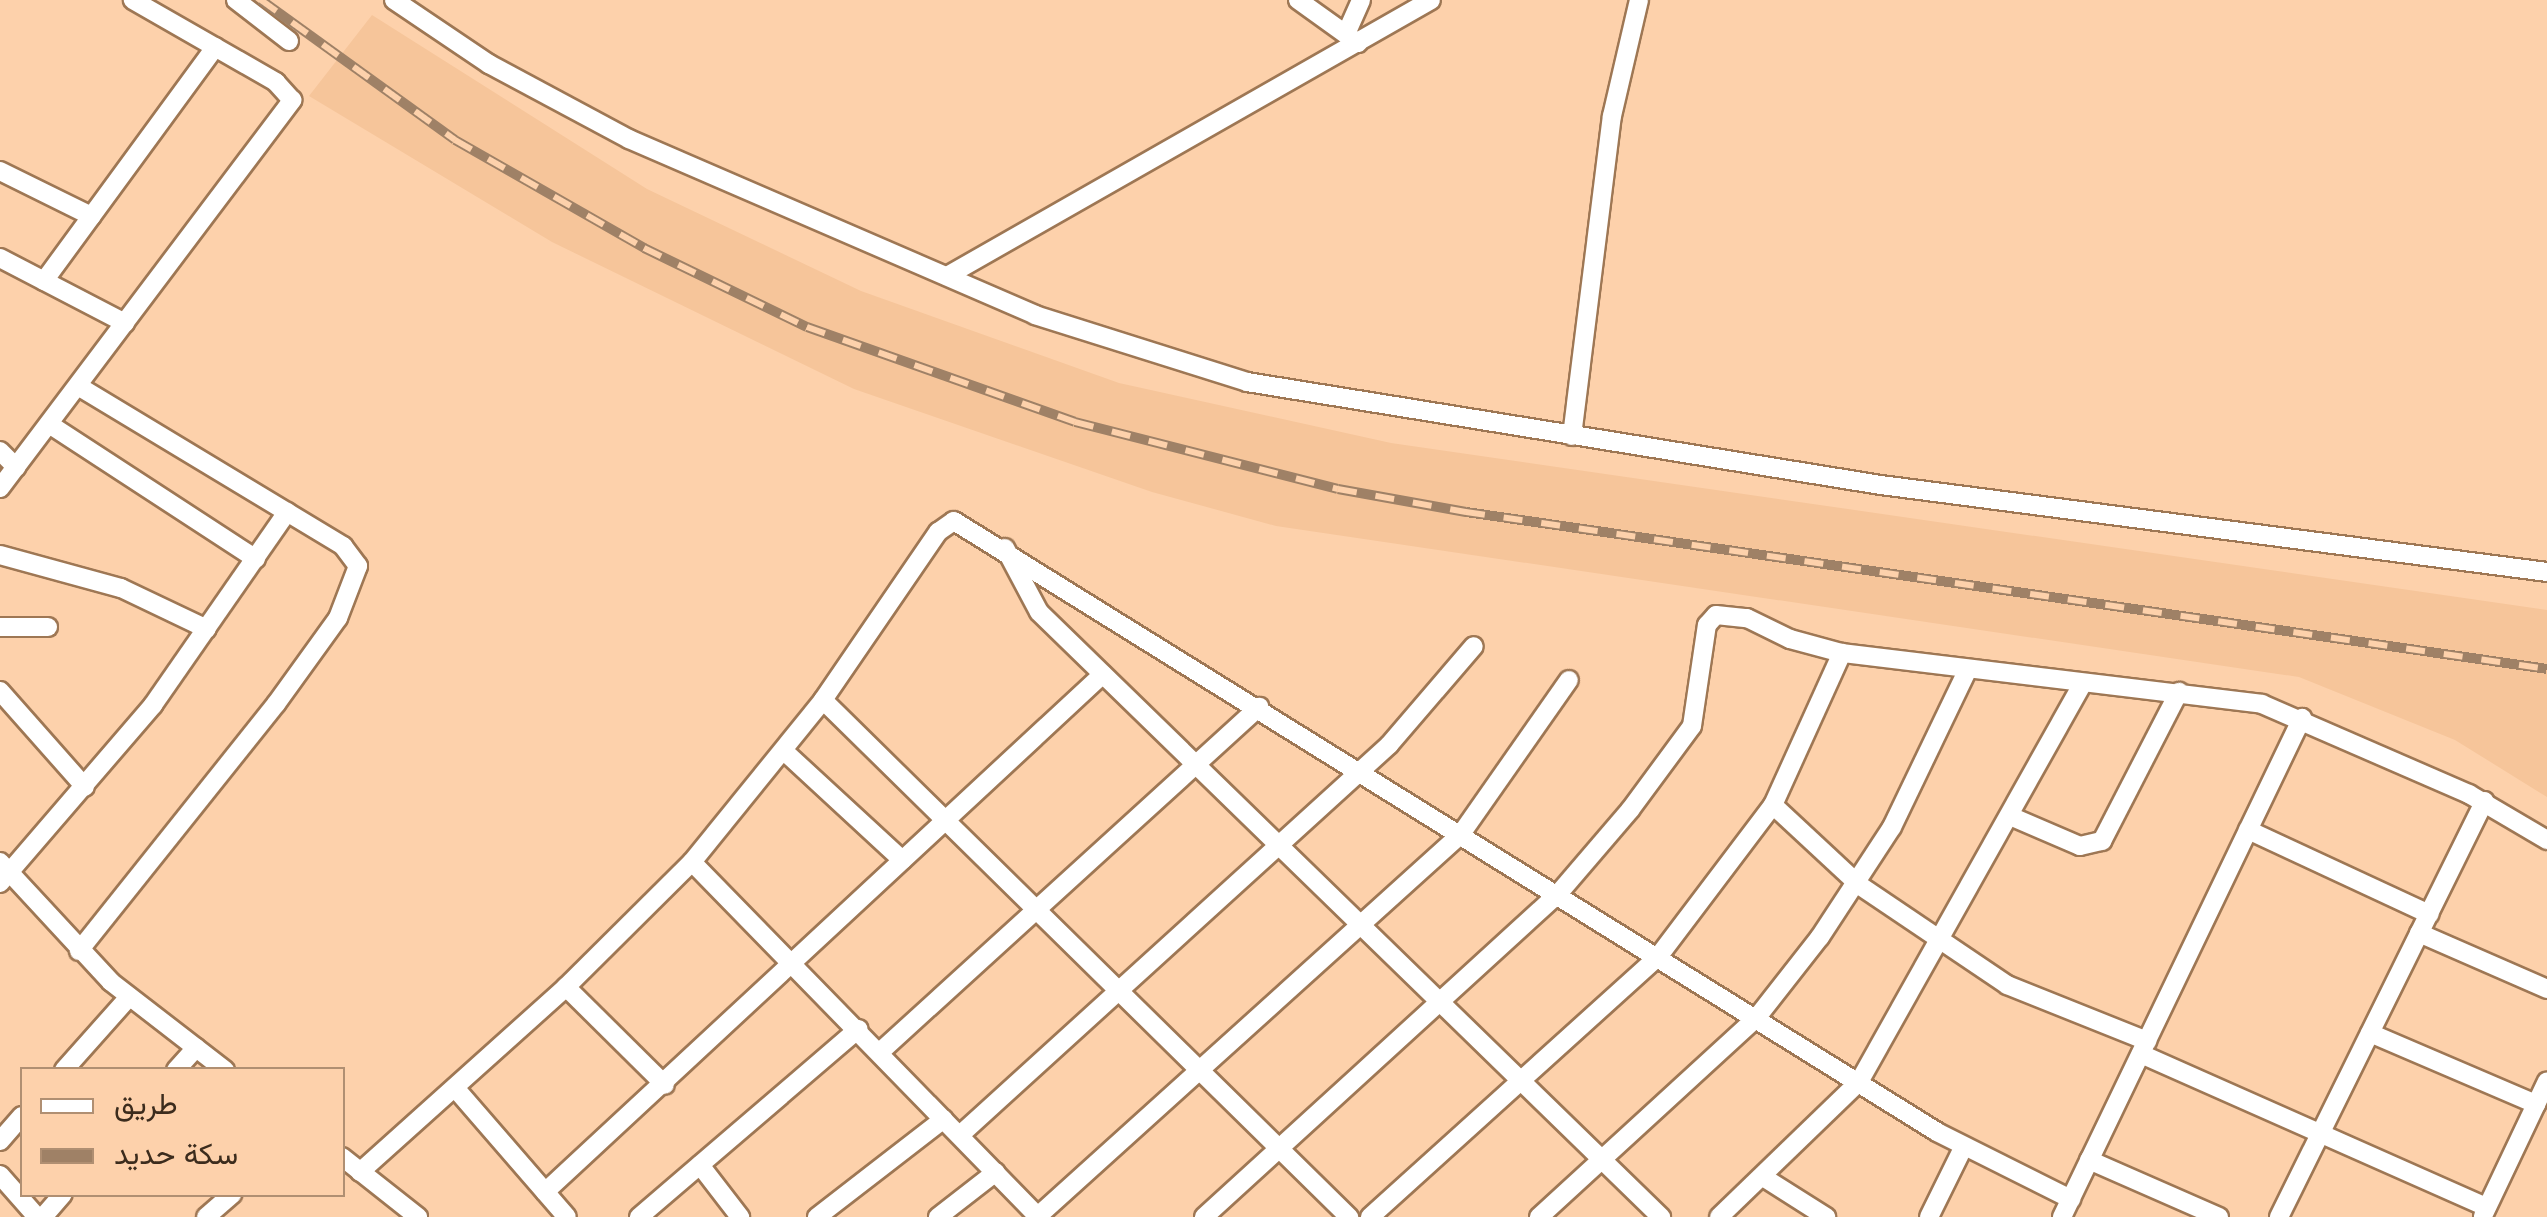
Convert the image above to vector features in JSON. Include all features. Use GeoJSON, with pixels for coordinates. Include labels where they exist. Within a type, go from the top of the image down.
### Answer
{"type":"FeatureCollection","features":[{"type":"Feature","properties":{"kind":"street"},"geometry":{"type":"LineString","coordinates":[[0,488],[292,100],[286,88],[133,0]]}},
{"type":"Feature","properties":{"kind":"street"},"geometry":{"type":"LineString","coordinates":[[236,0],[289,41]]}},
{"type":"Feature","properties":{"kind":"street"},"geometry":{"type":"LineString","coordinates":[[394,0],[581,116],[1078,331],[1247,382],[1880,485],[2547,572]]}},
{"type":"Feature","properties":{"kind":"street"},"geometry":{"type":"LineString","coordinates":[[1298,0],[1352,38]]}},
{"type":"Feature","properties":{"kind":"street"},"geometry":{"type":"LineString","coordinates":[[1352,38],[1361,0]]}},
{"type":"Feature","properties":{"kind":"street"},"geometry":{"type":"LineString","coordinates":[[946,276],[1352,38],[1431,0]]}},
{"type":"Feature","properties":{"kind":"street"},"geometry":{"type":"LineString","coordinates":[[1572,436],[1612,116],[1639,0]]}},
{"type":"Feature","properties":{"kind":"street"},"geometry":{"type":"LineString","coordinates":[[44,281],[215,47]]}},
{"type":"Feature","properties":{"kind":"street"},"geometry":{"type":"LineString","coordinates":[[0,171],[91,216]]}},
{"type":"Feature","properties":{"kind":"street"},"geometry":{"type":"LineString","coordinates":[[0,258],[124,323]]}},
{"type":"Feature","properties":{"kind":"street"},"geometry":{"type":"LineString","coordinates":[[78,386],[353,555],[353,592],[202,804],[79,951]]}},
{"type":"Feature","properties":{"kind":"street"},"geometry":{"type":"LineString","coordinates":[[48,424],[256,559]]}},
{"type":"Feature","properties":{"kind":"street"},"geometry":{"type":"LineString","coordinates":[[0,451],[16,467]]}},
{"type":"Feature","properties":{"kind":"street"},"geometry":{"type":"LineString","coordinates":[[221,1067],[129,997],[3,873],[86,787],[206,630],[287,512]]}},
{"type":"Feature","properties":{"kind":"street"},"geometry":{"type":"LineString","coordinates":[[360,1172],[566,987],[692,862],[824,700],[946,524],[965,524],[1964,1148],[2071,1198]]}},
{"type":"Feature","properties":{"kind":"street"},"geometry":{"type":"LineString","coordinates":[[1004,548],[1026,595],[1103,674],[1364,922],[1662,1217]]}},
{"type":"Feature","properties":{"kind":"street"},"geometry":{"type":"LineString","coordinates":[[0,555],[121,588],[206,630]]}},
{"type":"Feature","properties":{"kind":"street"},"geometry":{"type":"LineString","coordinates":[[1204,1217],[1558,894],[1683,743],[1696,706],[1710,619],[1747,618],[1790,639],[1842,653],[2082,684],[2238,699],[2302,718],[2484,801],[2547,840]]}},
{"type":"Feature","properties":{"kind":"street"},"geometry":{"type":"LineString","coordinates":[[0,627],[48,626]]}},
{"type":"Feature","properties":{"kind":"street"},"geometry":{"type":"LineString","coordinates":[[960,1135],[1361,771],[1474,646]]}},
{"type":"Feature","properties":{"kind":"street"},"geometry":{"type":"LineString","coordinates":[[1370,1217],[1658,956],[1773,805],[1842,653]]}},
{"type":"Feature","properties":{"kind":"street"},"geometry":{"type":"LineString","coordinates":[[1540,1217],[1758,1016],[1860,885],[1968,669]]}},
{"type":"Feature","properties":{"kind":"street"},"geometry":{"type":"LineString","coordinates":[[545,1192],[796,965],[944,818],[1103,674]]}},
{"type":"Feature","properties":{"kind":"street"},"geometry":{"type":"LineString","coordinates":[[692,862],[1039,1216],[1461,834],[1569,680]]}},
{"type":"Feature","properties":{"kind":"street"},"geometry":{"type":"LineString","coordinates":[[1719,1217],[1859,1082],[1941,942],[2082,684]]}},
{"type":"Feature","properties":{"kind":"street"},"geometry":{"type":"LineString","coordinates":[[0,691],[86,787]]}},
{"type":"Feature","properties":{"kind":"street"},"geometry":{"type":"LineString","coordinates":[[2010,816],[2080,846],[2102,840],[2179,692]]}},
{"type":"Feature","properties":{"kind":"street"},"geometry":{"type":"LineString","coordinates":[[824,700],[1349,1217]]}},
{"type":"Feature","properties":{"kind":"street"},"geometry":{"type":"LineString","coordinates":[[880,1052],[1260,707]]}},
{"type":"Feature","properties":{"kind":"street"},"geometry":{"type":"LineString","coordinates":[[2062,1217],[2302,718]]}},
{"type":"Feature","properties":{"kind":"street"},"geometry":{"type":"LineString","coordinates":[[784,751],[902,860]]}},
{"type":"Feature","properties":{"kind":"street"},"geometry":{"type":"LineString","coordinates":[[2279,1217],[2484,801]]}},
{"type":"Feature","properties":{"kind":"street"},"geometry":{"type":"LineString","coordinates":[[1773,805],[1860,885],[2006,985],[2485,1212],[2538,1112],[2547,1081]]}},
{"type":"Feature","properties":{"kind":"street"},"geometry":{"type":"LineString","coordinates":[[2248,830],[2429,914]]}},
{"type":"Feature","properties":{"kind":"street"},"geometry":{"type":"LineString","coordinates":[[2419,934],[2547,990]]}},
{"type":"Feature","properties":{"kind":"street"},"geometry":{"type":"LineString","coordinates":[[566,987],[665,1085]]}},
{"type":"Feature","properties":{"kind":"street"},"geometry":{"type":"LineString","coordinates":[[67,1067],[129,997]]}},
{"type":"Feature","properties":{"kind":"street"},"geometry":{"type":"LineString","coordinates":[[639,1217],[858,1030]]}},
{"type":"Feature","properties":{"kind":"street"},"geometry":{"type":"LineString","coordinates":[[2370,1033],[2538,1112]]}},
{"type":"Feature","properties":{"kind":"street"},"geometry":{"type":"LineString","coordinates":[[179,1067],[196,1048]]}},
{"type":"Feature","properties":{"kind":"street"},"geometry":{"type":"LineString","coordinates":[[456,1089],[567,1217]]}},
{"type":"Feature","properties":{"kind":"street"},"geometry":{"type":"LineString","coordinates":[[0,1142],[20,1118]]}},
{"type":"Feature","properties":{"kind":"street"},"geometry":{"type":"LineString","coordinates":[[817,1217],[944,1119]]}},
{"type":"Feature","properties":{"kind":"street"},"geometry":{"type":"LineString","coordinates":[[1930,1217],[1964,1148]]}},
{"type":"Feature","properties":{"kind":"street"},"geometry":{"type":"LineString","coordinates":[[345,1160],[411,1215]]}},
{"type":"Feature","properties":{"kind":"street"},"geometry":{"type":"LineString","coordinates":[[2089,1160],[2219,1217]]}},
{"type":"Feature","properties":{"kind":"street"},"geometry":{"type":"LineString","coordinates":[[700,1165],[740,1217]]}},
{"type":"Feature","properties":{"kind":"street"},"geometry":{"type":"LineString","coordinates":[[938,1217],[996,1172]]}},
{"type":"Feature","properties":{"kind":"street"},"geometry":{"type":"LineString","coordinates":[[0,1175],[20,1196]]}},
{"type":"Feature","properties":{"kind":"street"},"geometry":{"type":"LineString","coordinates":[[1763,1177],[1826,1217]]}},
{"type":"Feature","properties":{"kind":"street"},"geometry":{"type":"LineString","coordinates":[[21,1197],[40,1217],[61,1197]]}},
{"type":"Feature","properties":{"kind":"street"},"geometry":{"type":"LineString","coordinates":[[206,1217],[229,1197]]}},
{"type":"Feature","properties":{"kind":"shaded area"},"geometry":{"type":"Polygon","coordinates":[[[372,15],[647,189],[861,291],[1119,383],[1391,443],[2547,610],[2547,797],[2455,740],[2299,677],[1276,526],[1152,492],[854,389],[552,242],[309,96],[372,15]]]}},
{"type":"Feature","properties":{"kind":"railway"},"geometry":{"type":"LineString","coordinates":[[261,0],[455,140],[644,248],[807,327],[1075,422],[1338,489],[1466,512],[2547,669]]}}]}
